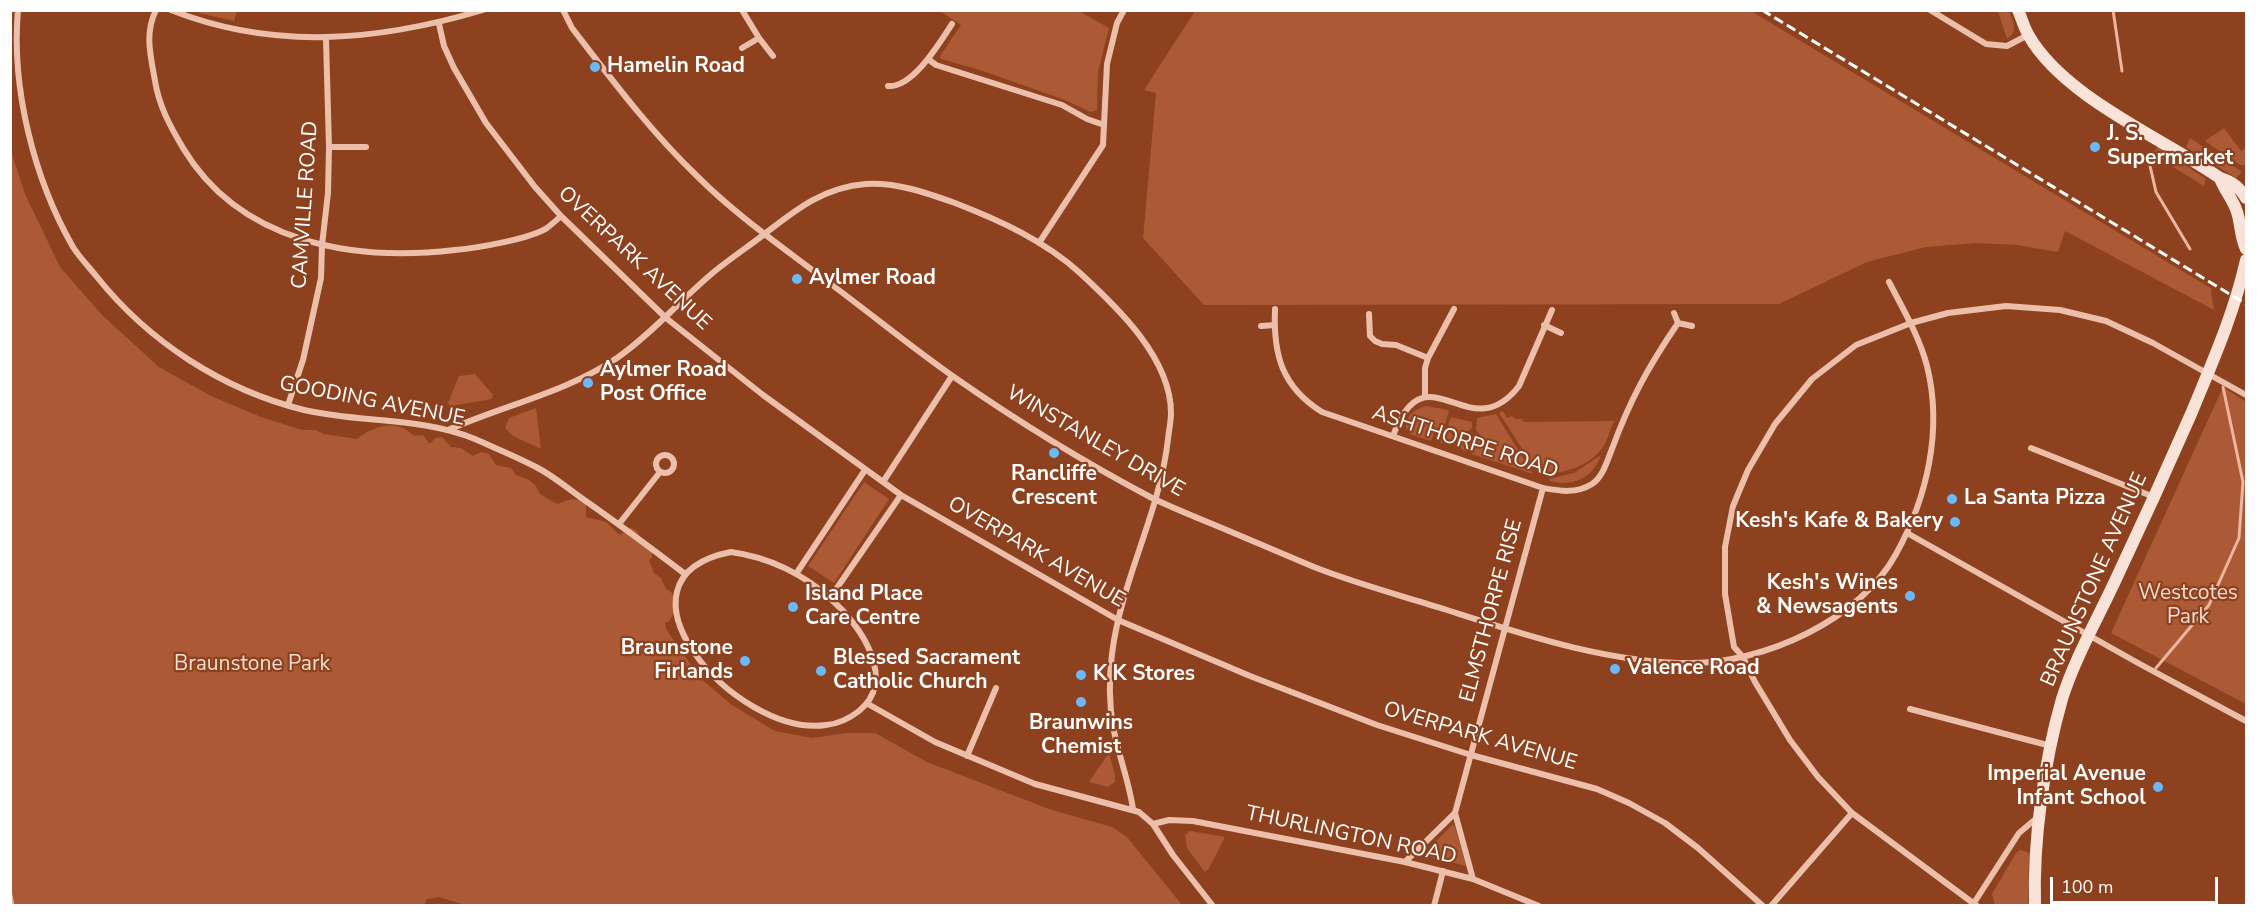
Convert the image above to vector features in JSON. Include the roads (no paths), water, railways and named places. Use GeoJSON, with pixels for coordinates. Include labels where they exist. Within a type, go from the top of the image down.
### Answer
{"type":"FeatureCollection","features":[{"type":"Feature","properties":{"kind":"street","name":"GOODING AVENUE"},"geometry":{"type":"LineString","coordinates":[[18,10],[17,52],[24,109],[37,161],[52,201],[74,248],[115,299],[168,346],[216,377],[264,398],[352,419],[436,427],[473,439],[538,468],[619,524],[685,574]]}},
{"type":"Feature","properties":{"kind":"street"},"geometry":{"type":"LineString","coordinates":[[156,10],[148,33],[161,108],[191,162],[218,191],[248,215],[269,228],[291,237],[322,245],[364,252],[406,254],[478,248],[546,229],[561,216]]}},
{"type":"Feature","properties":{"kind":"street"},"geometry":{"type":"LineString","coordinates":[[171,10],[228,28],[271,35],[326,39],[439,24],[483,10]]}},
{"type":"Feature","properties":{"kind":"street","name":"WINSTANLEY DRIVE"},"geometry":{"type":"LineString","coordinates":[[563,10],[572,28],[648,125],[700,180],[764,234],[952,376],[1059,444],[1155,500],[1318,568],[1504,628],[1589,650],[1658,662],[1714,662],[1743,657],[1790,642],[1827,622],[1876,582],[1892,561],[1907,533],[1929,466],[1933,428],[1932,396],[1927,367],[1911,323],[1889,282]]}},
{"type":"Feature","properties":{"kind":"street"},"geometry":{"type":"LineString","coordinates":[[742,10],[772,56]]}},
{"type":"Feature","properties":{"kind":"street"},"geometry":{"type":"LineString","coordinates":[[1039,243],[1102,145],[1107,64],[1117,23],[1124,10]]}},
{"type":"Feature","properties":{"kind":"street"},"geometry":{"type":"LineString","coordinates":[[1930,10],[1986,44],[2007,46],[2028,35]]}},
{"type":"Feature","properties":{"kind":"street"},"geometry":{"type":"LineString","coordinates":[[2018,10],[2028,35],[2069,83],[2220,178],[2232,181],[2243,198],[2237,213],[2242,241],[2247,249]]}},
{"type":"Feature","properties":{"kind":"street","name":"OVERPARK AVENUE"},"geometry":{"type":"LineString","coordinates":[[439,24],[444,46],[454,68],[486,123],[535,187],[561,216],[666,318],[763,395],[901,495],[1118,620],[1250,676],[1377,725],[1471,755],[1562,778],[1597,789],[1629,803],[1665,823],[1698,848],[1763,906]]}},
{"type":"Feature","properties":{"kind":"street"},"geometry":{"type":"LineString","coordinates":[[888,86],[895,87],[915,73],[928,59],[952,24]]}},
{"type":"Feature","properties":{"kind":"street"},"geometry":{"type":"LineString","coordinates":[[742,48],[759,38]]}},
{"type":"Feature","properties":{"kind":"street","name":"CAMVILLE ROAD"},"geometry":{"type":"LineString","coordinates":[[288,405],[303,360],[321,279],[329,147],[326,39]]}},
{"type":"Feature","properties":{"kind":"street"},"geometry":{"type":"LineString","coordinates":[[928,59],[936,65],[1062,105],[1095,123],[1104,125]]}},
{"type":"Feature","properties":{"kind":"street"},"geometry":{"type":"LineString","coordinates":[[329,147],[366,147]]}},
{"type":"Feature","properties":{"kind":"street"},"geometry":{"type":"LineString","coordinates":[[448,430],[484,414],[538,397],[575,382],[627,351],[714,272],[785,216],[823,194],[845,187],[888,184],[939,198],[971,210],[1039,243],[1066,260],[1123,314],[1159,366],[1168,390],[1171,412],[1166,461],[1118,620],[1111,656],[1112,723],[1133,809]]}},
{"type":"Feature","properties":{"kind":"street","name":"BRAUNSTONE AVENUE"},"geometry":{"type":"LineString","coordinates":[[2036,906],[2035,878],[2050,746],[2068,683],[2208,374],[2229,323],[2247,260]]}},
{"type":"Feature","properties":{"kind":"street"},"geometry":{"type":"LineString","coordinates":[[2041,814],[2019,832],[1974,905],[1852,813],[1818,777],[1790,740],[1759,690],[1743,657],[1734,647],[1728,620],[1724,569],[1728,526],[1733,506],[1748,470],[1775,424],[1812,379],[1856,345],[1911,323],[1948,313],[2006,306],[2060,310],[2106,321],[2153,343],[2247,395]]}},
{"type":"Feature","properties":{"kind":"street","name":"ASHTHORPE ROAD"},"geometry":{"type":"LineString","coordinates":[[1275,309],[1278,356],[1281,367],[1304,400],[1331,416],[1543,488],[1565,492],[1579,490],[1593,483],[1602,474],[1628,408],[1644,375],[1678,323]]}},
{"type":"Feature","properties":{"kind":"street"},"geometry":{"type":"LineString","coordinates":[[1425,396],[1425,368],[1428,357],[1454,309]]}},
{"type":"Feature","properties":{"kind":"street"},"geometry":{"type":"LineString","coordinates":[[1393,436],[1400,416],[1407,407],[1425,396],[1440,397],[1473,409],[1487,409],[1511,396],[1519,386],[1552,310]]}},
{"type":"Feature","properties":{"kind":"street"},"geometry":{"type":"LineString","coordinates":[[1674,313],[1678,323],[1692,326]]}},
{"type":"Feature","properties":{"kind":"street"},"geometry":{"type":"LineString","coordinates":[[1369,314],[1370,336],[1375,341],[1396,345],[1428,357]]}},
{"type":"Feature","properties":{"kind":"street"},"geometry":{"type":"LineString","coordinates":[[1544,325],[1561,333]]}},
{"type":"Feature","properties":{"kind":"street"},"geometry":{"type":"LineString","coordinates":[[1261,326],[1275,326]]}},
{"type":"Feature","properties":{"kind":"street"},"geometry":{"type":"LineString","coordinates":[[883,482],[952,376]]}},
{"type":"Feature","properties":{"kind":"street"},"geometry":{"type":"LineString","coordinates":[[2031,448],[2154,497]]}},
{"type":"Feature","properties":{"kind":"street"},"geometry":{"type":"LineString","coordinates":[[796,574],[865,470]]}},
{"type":"Feature","properties":{"kind":"street"},"geometry":{"type":"LineString","coordinates":[[619,524],[660,472]]}},
{"type":"Feature","properties":{"kind":"street","name":"ELMSTHORPE RISE"},"geometry":{"type":"LineString","coordinates":[[1455,813],[1543,488]]}},
{"type":"Feature","properties":{"kind":"street"},"geometry":{"type":"LineString","coordinates":[[830,598],[901,495]]}},
{"type":"Feature","properties":{"kind":"street"},"geometry":{"type":"LineString","coordinates":[[1907,533],[2138,663],[2247,721]]}},
{"type":"Feature","properties":{"kind":"street"},"geometry":{"type":"LineString","coordinates":[[731,552],[756,556],[796,574],[830,598],[866,640],[877,682],[868,704],[851,718],[826,726],[788,724],[748,705],[714,677],[691,649],[679,622],[676,603],[677,590],[685,574],[712,556],[731,552]]}},
{"type":"Feature","properties":{"kind":"street"},"geometry":{"type":"LineString","coordinates":[[967,756],[996,688]]}},
{"type":"Feature","properties":{"kind":"street"},"geometry":{"type":"LineString","coordinates":[[868,704],[927,737],[1035,784],[1133,809],[1153,824],[1173,855],[1213,906]]}},
{"type":"Feature","properties":{"kind":"street"},"geometry":{"type":"LineString","coordinates":[[1911,709],[2050,746]]}},
{"type":"Feature","properties":{"kind":"street"},"geometry":{"type":"LineString","coordinates":[[1405,862],[1455,813],[1473,879]]}},
{"type":"Feature","properties":{"kind":"street"},"geometry":{"type":"LineString","coordinates":[[1771,906],[1852,813]]}},
{"type":"Feature","properties":{"kind":"street","name":"THURLINGTON ROAD"},"geometry":{"type":"LineString","coordinates":[[1153,824],[1169,820],[1193,821],[1405,862],[1473,879],[1539,906]]}},
{"type":"Feature","properties":{"kind":"street"},"geometry":{"type":"LineString","coordinates":[[1434,906],[1443,871]]}},
{"type":"Feature","properties":{"kind":"waterway"},"geometry":{"type":"LineString","coordinates":[[2113,10],[2122,71]]}},
{"type":"Feature","properties":{"kind":"waterway"},"geometry":{"type":"LineString","coordinates":[[2148,157],[2156,192],[2190,249]]}},
{"type":"Feature","properties":{"kind":"waterway"},"geometry":{"type":"LineString","coordinates":[[2156,668],[2209,605],[2239,538],[2243,482],[2223,387]]}},
{"type":"Feature","properties":{"kind":"waterway"},"geometry":{"type":"LineString","coordinates":[[10,890],[13,906]]}},
{"type":"Feature","properties":{"kind":"railway"},"geometry":{"type":"LineString","coordinates":[[1762,10],[2246,304]]}},
{"type":"Feature","properties":{"kind":"place","name":"Hamelin Road"},"geometry":{"type":"Point","coordinates":[595,67]}},
{"type":"Feature","properties":{"kind":"place","name":"J. S. Supermarket"},"geometry":{"type":"Point","coordinates":[2095,147]}},
{"type":"Feature","properties":{"kind":"place","name":"Aylmer Road"},"geometry":{"type":"Point","coordinates":[797,279]}},
{"type":"Feature","properties":{"kind":"place","name":"Aylmer Road Post Office"},"geometry":{"type":"Point","coordinates":[588,383]}},
{"type":"Feature","properties":{"kind":"place","name":"Rancliffe Crescent"},"geometry":{"type":"Point","coordinates":[1054,453]}},
{"type":"Feature","properties":{"kind":"place","name":"La Santa Pizza"},"geometry":{"type":"Point","coordinates":[1952,499]}},
{"type":"Feature","properties":{"kind":"place","name":"Kesh's Kafe & Bakery"},"geometry":{"type":"Point","coordinates":[1955,522]}},
{"type":"Feature","properties":{"kind":"place","name":"Kesh's Wines & Newsagents"},"geometry":{"type":"Point","coordinates":[1910,596]}},
{"type":"Feature","properties":{"kind":"place","name":"Island Place Care Centre"},"geometry":{"type":"Point","coordinates":[793,607]}},
{"type":"Feature","properties":{"kind":"place","name":"Braunstone Firlands"},"geometry":{"type":"Point","coordinates":[745,661]}},
{"type":"Feature","properties":{"kind":"place","name":"Valence Road"},"geometry":{"type":"Point","coordinates":[1615,669]}},
{"type":"Feature","properties":{"kind":"place","name":"Blessed Sacrament Catholic Church"},"geometry":{"type":"Point","coordinates":[821,671]}},
{"type":"Feature","properties":{"kind":"place","name":"K K Stores"},"geometry":{"type":"Point","coordinates":[1081,675]}},
{"type":"Feature","properties":{"kind":"place","name":"Braunwins Chemist"},"geometry":{"type":"Point","coordinates":[1081,702]}},
{"type":"Feature","properties":{"kind":"place","name":"Imperial Avenue Infant School"},"geometry":{"type":"Point","coordinates":[2158,787]}},
{"type":"Feature","properties":{"kind":"park label","name":"Westcotes Park"},"geometry":{"type":"Point","coordinates":[2188,606]}},
{"type":"Feature","properties":{"kind":"park label","name":"Braunstone Park"},"geometry":{"type":"Point","coordinates":[252,665]}}]}
